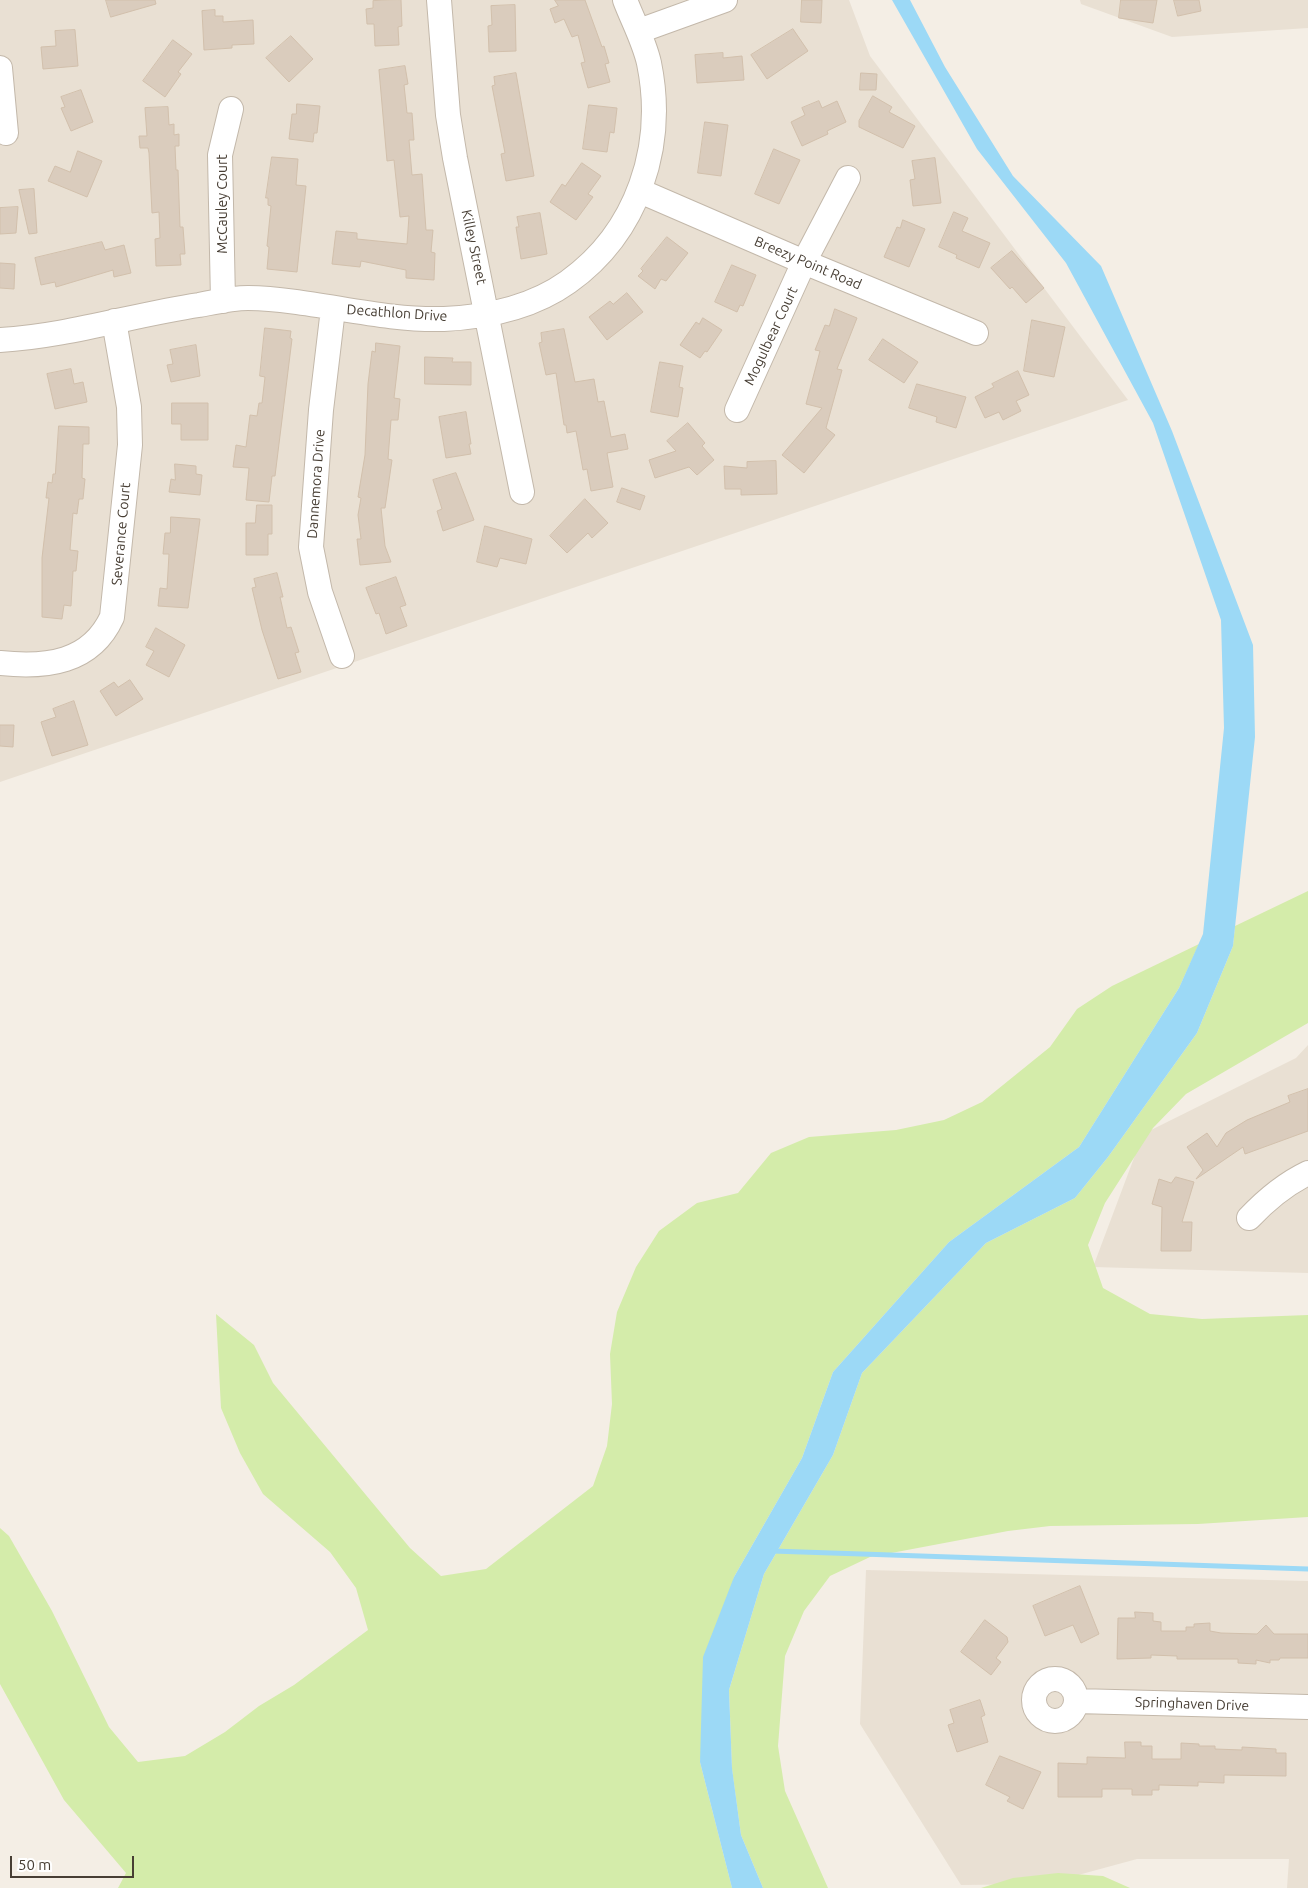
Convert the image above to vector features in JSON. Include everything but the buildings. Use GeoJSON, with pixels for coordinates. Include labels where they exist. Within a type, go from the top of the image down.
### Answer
{"type":"FeatureCollection","features":[{"type":"Feature","properties":{"kind":"street","name":"Killey Street"},"geometry":{"type":"LineString","coordinates":[[439,0],[448,115],[522,492]]}},
{"type":"Feature","properties":{"kind":"street","name":"Decathlon Drive"},"geometry":{"type":"LineString","coordinates":[[0,340],[34,338],[114,321],[246,298],[333,309],[444,318],[508,310],[568,282],[602,252],[636,201],[646,174],[653,124],[649,64],[639,31],[625,0]]}},
{"type":"Feature","properties":{"kind":"street"},"geometry":{"type":"LineString","coordinates":[[639,31],[725,0]]}},
{"type":"Feature","properties":{"kind":"street"},"geometry":{"type":"LineString","coordinates":[[0,68],[6,132]]}},
{"type":"Feature","properties":{"kind":"street","name":"McCauley Court"},"geometry":{"type":"LineString","coordinates":[[222,301],[220,155],[231,109]]}},
{"type":"Feature","properties":{"kind":"street","name":"Mogulbear Court"},"geometry":{"type":"LineString","coordinates":[[737,410],[804,262],[848,178]]}},
{"type":"Feature","properties":{"kind":"street","name":"Breezy Point Road"},"geometry":{"type":"LineString","coordinates":[[640,191],[804,262],[976,332]]}},
{"type":"Feature","properties":{"kind":"street","name":"Dannemora Drive"},"geometry":{"type":"LineString","coordinates":[[333,309],[316,465],[311,547],[320,592],[342,656]]}},
{"type":"Feature","properties":{"kind":"street","name":"Severance Court"},"geometry":{"type":"LineString","coordinates":[[0,663],[41,664],[64,660],[85,651],[97,642],[106,631],[112,617],[130,445],[128,398],[114,321]]}},
{"type":"Feature","properties":{"kind":"street"},"geometry":{"type":"LineString","coordinates":[[1249,1218],[1266,1199],[1290,1181],[1308,1173]]}},
{"type":"Feature","properties":{"kind":"street","name":"Springhaven Drive"},"geometry":{"type":"LineString","coordinates":[[1076,1701],[1308,1707]]}},
{"type":"Feature","properties":{"kind":"shaded area"},"geometry":{"type":"Polygon","coordinates":[[[0,0],[849,0],[870,56],[1128,400],[0,782],[0,0]]]}},
{"type":"Feature","properties":{"kind":"shaded area"},"geometry":{"type":"Polygon","coordinates":[[[1080,0],[1308,0],[1308,28],[1172,37],[1081,4],[1080,0]]]}},
{"type":"Feature","properties":{"kind":"shaded area"},"geometry":{"type":"Polygon","coordinates":[[[1308,1045],[1308,1273],[1093,1267],[1143,1134],[1296,1058],[1308,1045]]]}},
{"type":"Feature","properties":{"kind":"shaded area"},"geometry":{"type":"Polygon","coordinates":[[[866,1570],[1308,1581],[1308,1888],[1287,1888],[1289,1859],[1137,1859],[1045,1884],[961,1885],[860,1724],[866,1570]]]}},
{"type":"Feature","properties":{"kind":"green space"},"geometry":{"type":"Polygon","coordinates":[[[1308,891],[1308,1023],[1186,1094],[1153,1128],[1105,1203],[1088,1245],[1103,1288],[1150,1314],[1202,1319],[1308,1315],[1308,1517],[1198,1524],[1050,1526],[1008,1531],[870,1557],[830,1576],[804,1611],[785,1656],[778,1746],[785,1791],[828,1888],[763,1888],[741,1835],[732,1769],[729,1690],[764,1574],[833,1455],[862,1373],[986,1243],[1075,1198],[1108,1157],[1197,1033],[1233,946],[1235,926],[1308,891]]]}},
{"type":"Feature","properties":{"kind":"green space"},"geometry":{"type":"Polygon","coordinates":[[[1199,944],[1179,988],[1079,1147],[949,1242],[833,1372],[802,1458],[734,1577],[700,1762],[732,1888],[118,1888],[126,1873],[64,1800],[0,1684],[0,1528],[9,1536],[52,1611],[109,1727],[138,1762],[185,1756],[225,1732],[259,1706],[294,1685],[368,1630],[356,1588],[330,1552],[263,1494],[240,1453],[221,1408],[216,1314],[254,1345],[273,1383],[410,1548],[441,1576],[486,1569],[593,1486],[607,1446],[612,1404],[610,1354],[617,1312],[636,1267],[659,1231],[697,1203],[738,1193],[771,1153],[809,1137],[896,1130],[944,1120],[982,1102],[1050,1047],[1077,1009],[1112,986],[1199,944]]]}},
{"type":"Feature","properties":{"kind":"green space"},"geometry":{"type":"Polygon","coordinates":[[[1058,1873],[1103,1876],[1130,1888],[981,1888],[1013,1878],[1058,1873]]]}},
{"type":"Feature","properties":{"kind":"water"},"geometry":{"type":"Polygon","coordinates":[[[892,0],[910,0],[945,67],[1013,176],[1101,266],[1172,431],[1253,645],[1255,737],[1233,946],[1197,1033],[1108,1157],[1075,1198],[986,1243],[862,1373],[833,1455],[764,1574],[729,1690],[732,1768],[741,1835],[763,1888],[732,1888],[700,1762],[703,1657],[734,1577],[802,1458],[833,1372],[949,1242],[1079,1147],[1179,988],[1203,934],[1224,728],[1221,620],[1153,423],[1066,263],[977,149],[892,0]]]}},
{"type":"Feature","properties":{"kind":"waterway"},"geometry":{"type":"LineString","coordinates":[[772,1551],[1308,1569]]}}]}
